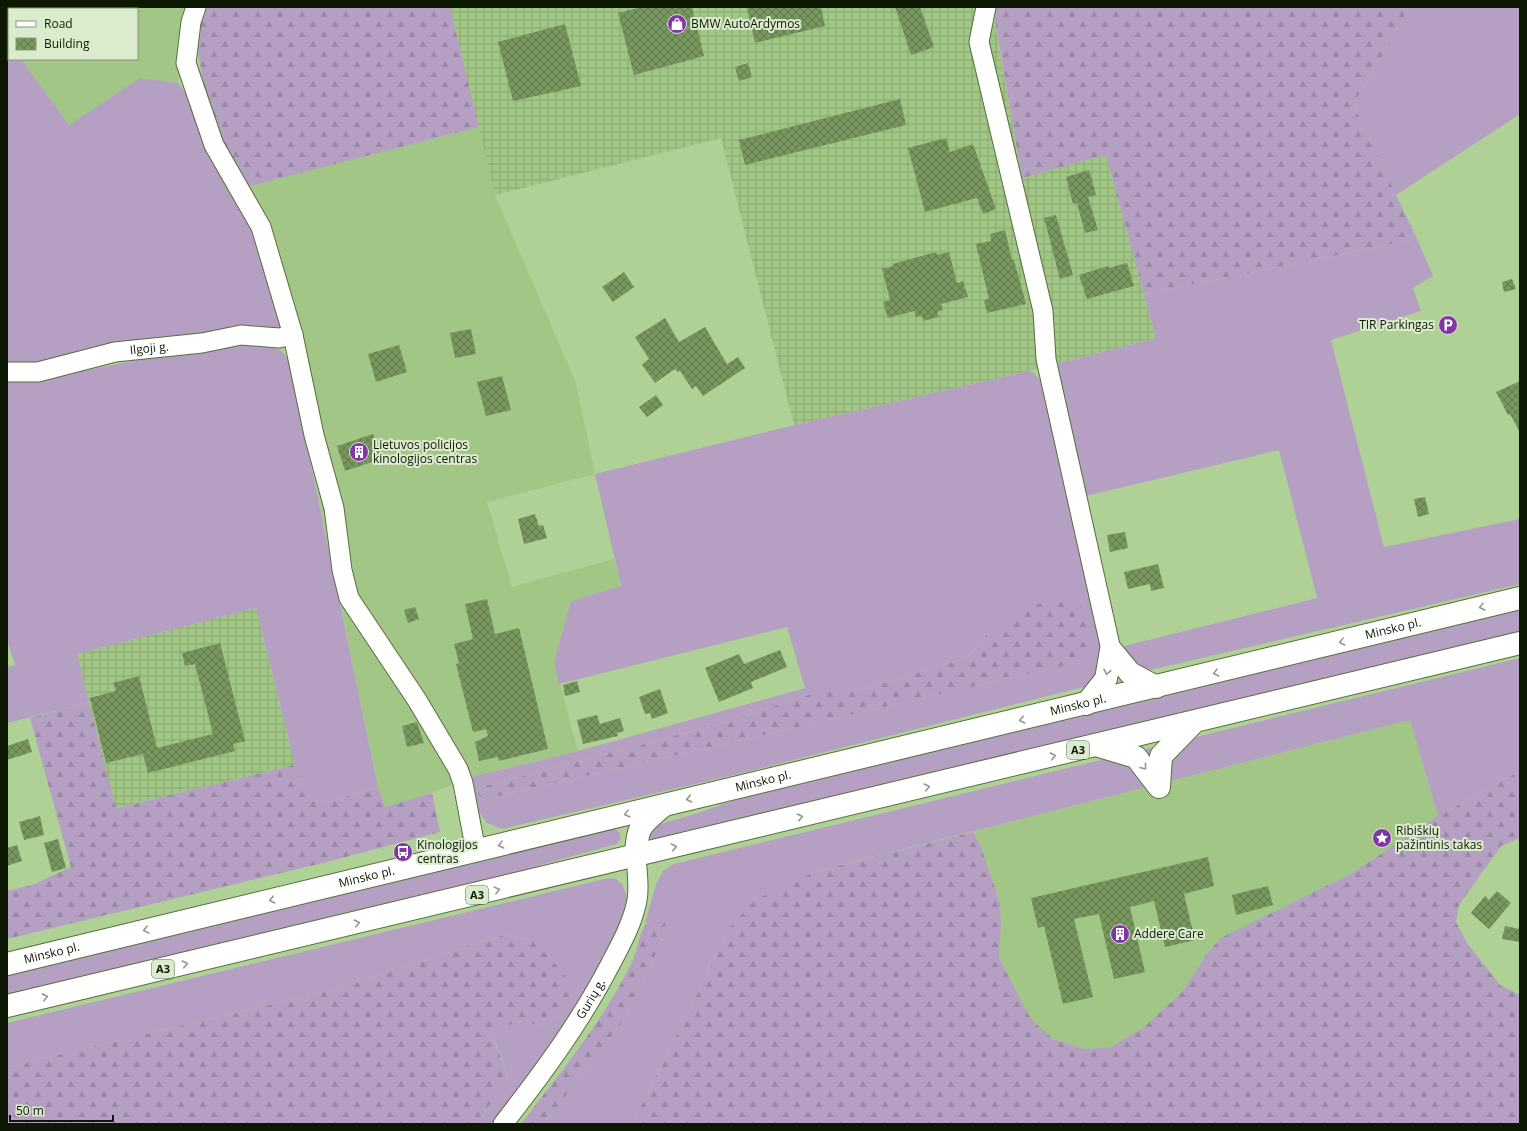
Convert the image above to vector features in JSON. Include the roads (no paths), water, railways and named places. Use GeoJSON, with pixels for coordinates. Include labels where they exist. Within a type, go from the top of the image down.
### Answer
{"type":"FeatureCollection","features":[{"type":"Feature","properties":{"kind":"highway","name":"Minsko pl."},"geometry":{"type":"LineString","coordinates":[[7,964],[476,852],[1520,598]]}},
{"type":"Feature","properties":{"kind":"highway","name":"A3"},"geometry":{"type":"LineString","coordinates":[[7,1006],[1098,746],[1520,643]]}},
{"type":"Feature","properties":{"kind":"highway"},"geometry":{"type":"LineString","coordinates":[[1111,650],[1130,673],[1156,687]]}},
{"type":"Feature","properties":{"kind":"highway"},"geometry":{"type":"LineString","coordinates":[[1086,704],[1106,678],[1111,650]]}},
{"type":"Feature","properties":{"kind":"highway"},"geometry":{"type":"LineString","coordinates":[[1098,746],[1136,757],[1159,787],[1161,756],[1194,722]]}},
{"type":"Feature","properties":{"kind":"highway"},"geometry":{"type":"LineString","coordinates":[[636,856],[637,835],[642,826],[665,805]]}},
{"type":"Feature","properties":{"kind":"street"},"geometry":{"type":"LineString","coordinates":[[196,7],[191,22],[186,63],[214,145],[261,227],[293,334],[314,435],[334,508],[342,570],[349,598],[417,700],[458,768],[463,784],[476,852]]}},
{"type":"Feature","properties":{"kind":"street"},"geometry":{"type":"LineString","coordinates":[[986,7],[979,42],[1043,311],[1046,359],[1111,650]]}},
{"type":"Feature","properties":{"kind":"street","name":"Ilgoji g."},"geometry":{"type":"LineString","coordinates":[[7,372],[38,372],[115,352],[202,343],[241,335],[279,338],[293,334]]}},
{"type":"Feature","properties":{"kind":"street","name":"Gurių g."},"geometry":{"type":"LineString","coordinates":[[503,1124],[541,1076],[569,1036],[604,977],[628,929],[636,903],[636,856]]}},
{"type":"Feature","properties":{"kind":"place","name":"BMW AutoArdymos"},"geometry":{"type":"Point","coordinates":[677,24]}},
{"type":"Feature","properties":{"kind":"place","name":"TIR Parkingas"},"geometry":{"type":"Point","coordinates":[1448,325]}},
{"type":"Feature","properties":{"kind":"place","name":"Lietuvos policijos kinologijos centras"},"geometry":{"type":"Point","coordinates":[359,452]}},
{"type":"Feature","properties":{"kind":"place","name":"Ribiškių pažintinis takas"},"geometry":{"type":"Point","coordinates":[1382,838]}},
{"type":"Feature","properties":{"kind":"place","name":"Kinologijos centras"},"geometry":{"type":"Point","coordinates":[403,852]}},
{"type":"Feature","properties":{"kind":"place","name":"Addere Care"},"geometry":{"type":"Point","coordinates":[1120,934]}}]}
